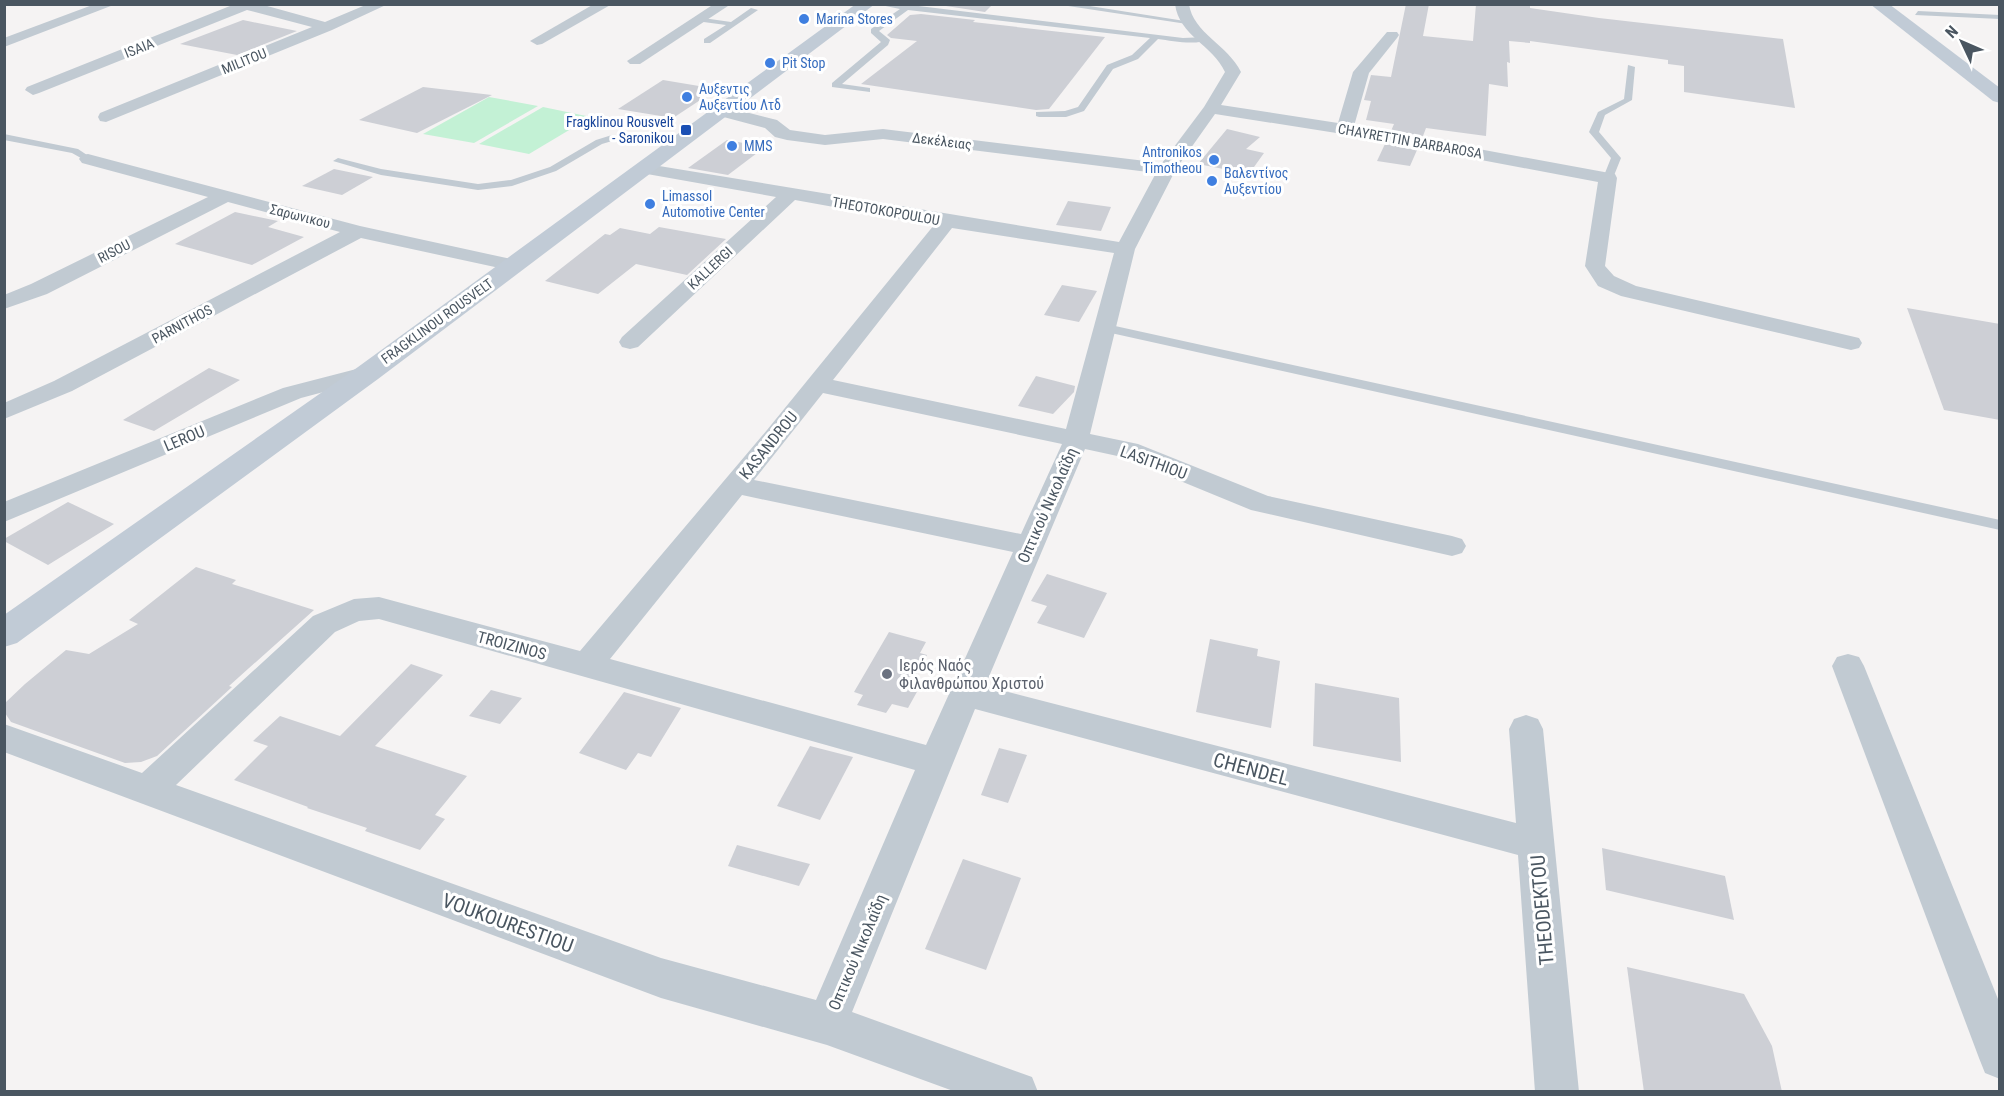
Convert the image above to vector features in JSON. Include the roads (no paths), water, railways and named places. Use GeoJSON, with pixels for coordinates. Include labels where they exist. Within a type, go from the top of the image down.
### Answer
{"type":"FeatureCollection","features":[{"type":"Feature","properties":{"kind":"main road","name":"FRAGKLINOU ROUSVELT"},"geometry":{"type":"LineString","coordinates":[[4,634],[368,373],[647,169],[867,4]]}},
{"type":"Feature","properties":{"kind":"main road"},"geometry":{"type":"LineString","coordinates":[[1878,4],[2000,97]]}},
{"type":"Feature","properties":{"kind":"main road"},"geometry":{"type":"LineString","coordinates":[[1912,9],[1945,33]]}},
{"type":"Feature","properties":{"kind":"street"},"geometry":{"type":"LineString","coordinates":[[4,43],[109,4]]}},
{"type":"Feature","properties":{"kind":"street","name":"MILITOU"},"geometry":{"type":"LineString","coordinates":[[106,117],[381,4]]}},
{"type":"Feature","properties":{"kind":"street"},"geometry":{"type":"LineString","coordinates":[[537,40],[605,4]]}},
{"type":"Feature","properties":{"kind":"street"},"geometry":{"type":"LineString","coordinates":[[635,61],[724,4]]}},
{"type":"Feature","properties":{"kind":"street"},"geometry":{"type":"LineString","coordinates":[[244,5],[327,27]]}},
{"type":"Feature","properties":{"kind":"street","name":"ISAIA"},"geometry":{"type":"LineString","coordinates":[[33,90],[244,5]]}},
{"type":"Feature","properties":{"kind":"street","name":"Οπτικού Νικολαΐδη"},"geometry":{"type":"LineString","coordinates":[[827,1024],[936,762],[1076,440],[1125,249],[1167,169],[1211,108],[1233,72],[1226,59],[1191,22]]}},
{"type":"Feature","properties":{"kind":"street"},"geometry":{"type":"LineString","coordinates":[[1345,129],[1360,72],[1392,35]]}},
{"type":"Feature","properties":{"kind":"street","name":"CHAYRETTIN BARBAROSA"},"geometry":{"type":"LineString","coordinates":[[1211,108],[1345,129],[1608,178]]}},
{"type":"Feature","properties":{"kind":"street","name":"Δεκέλειας"},"geometry":{"type":"LineString","coordinates":[[722,111],[771,124],[787,135],[825,140],[883,134],[1167,169]]}},
{"type":"Feature","properties":{"kind":"street","name":"Σαρωνικου"},"geometry":{"type":"LineString","coordinates":[[88,159],[223,197],[358,231],[513,265]]}},
{"type":"Feature","properties":{"kind":"street","name":"THEOTOKOPOULOU"},"geometry":{"type":"LineString","coordinates":[[647,169],[1125,249]]}},
{"type":"Feature","properties":{"kind":"street"},"geometry":{"type":"LineString","coordinates":[[1608,178],[1595,266],[1606,281],[1629,291],[1851,343]]}},
{"type":"Feature","properties":{"kind":"street","name":"KALLERGI"},"geometry":{"type":"LineString","coordinates":[[630,342],[791,194]]}},
{"type":"Feature","properties":{"kind":"street","name":"RISOU"},"geometry":{"type":"LineString","coordinates":[[4,303],[39,289],[223,197]]}},
{"type":"Feature","properties":{"kind":"street","name":"KASANDROU"},"geometry":{"type":"LineString","coordinates":[[587,665],[947,221]]}},
{"type":"Feature","properties":{"kind":"street","name":"PARNITHOS"},"geometry":{"type":"LineString","coordinates":[[4,412],[74,381],[358,231]]}},
{"type":"Feature","properties":{"kind":"street","name":"LEROU"},"geometry":{"type":"LineString","coordinates":[[4,513],[292,393],[368,373]]}},
{"type":"Feature","properties":{"kind":"street","name":"LASITHIOU"},"geometry":{"type":"LineString","coordinates":[[817,384],[1129,450],[1261,504],[1452,546]]}},
{"type":"Feature","properties":{"kind":"street"},"geometry":{"type":"LineString","coordinates":[[735,485],[1029,546]]}},
{"type":"Feature","properties":{"kind":"street","name":"TROIZINOS"},"geometry":{"type":"LineString","coordinates":[[147,791],[324,624],[354,610],[379,608],[936,762]]}},
{"type":"Feature","properties":{"kind":"street"},"geometry":{"type":"LineString","coordinates":[[1848,666],[2000,1058]]}},
{"type":"Feature","properties":{"kind":"street","name":"CHENDEL"},"geometry":{"type":"LineString","coordinates":[[966,694],[1536,844]]}},
{"type":"Feature","properties":{"kind":"street","name":"THEODEKTOU"},"geometry":{"type":"LineString","coordinates":[[1526,729],[1557,1092]]}},
{"type":"Feature","properties":{"kind":"street","name":"VOUKOURESTIOU"},"geometry":{"type":"LineString","coordinates":[[4,738],[661,978],[827,1024],[960,1083],[1017,1092]]}},
{"type":"Feature","properties":{"kind":"lane"},"geometry":{"type":"LineString","coordinates":[[879,4],[1156,37]]}},
{"type":"Feature","properties":{"kind":"lane"},"geometry":{"type":"LineString","coordinates":[[1058,4],[1191,22]]}},
{"type":"Feature","properties":{"kind":"lane"},"geometry":{"type":"LineString","coordinates":[[867,90],[835,85],[885,43],[885,40],[874,31],[906,8]]}},
{"type":"Feature","properties":{"kind":"lane"},"geometry":{"type":"LineString","coordinates":[[1912,9],[1999,17]]}},
{"type":"Feature","properties":{"kind":"lane"},"geometry":{"type":"LineString","coordinates":[[707,41],[754,10]]}},
{"type":"Feature","properties":{"kind":"lane"},"geometry":{"type":"LineString","coordinates":[[699,19],[732,24]]}},
{"type":"Feature","properties":{"kind":"lane"},"geometry":{"type":"LineString","coordinates":[[1039,114],[1066,114],[1081,109],[1110,67],[1135,57],[1156,37],[1191,22]]}},
{"type":"Feature","properties":{"kind":"lane"},"geometry":{"type":"LineString","coordinates":[[1608,178],[1616,158],[1594,132],[1601,114],[1628,100],[1631,67]]}},
{"type":"Feature","properties":{"kind":"lane"},"geometry":{"type":"LineString","coordinates":[[4,136],[75,151],[88,159]]}},
{"type":"Feature","properties":{"kind":"lane"},"geometry":{"type":"LineString","coordinates":[[338,162],[381,172],[478,187],[512,183],[553,169],[599,142],[612,138],[678,145]]}},
{"type":"Feature","properties":{"kind":"lane"},"geometry":{"type":"LineString","coordinates":[[1106,328],[2000,525]]}},
{"type":"Feature","properties":{"kind":"place","name":"Marina Stores"},"geometry":{"type":"Point","coordinates":[804,19]}},
{"type":"Feature","properties":{"kind":"place","name":"Pit Stop"},"geometry":{"type":"Point","coordinates":[770,63]}},
{"type":"Feature","properties":{"kind":"place","name":"Αυξεντις Αυξεντίου Λτδ"},"geometry":{"type":"Point","coordinates":[687,97]}},
{"type":"Feature","properties":{"kind":"place","name":"Fragklinou Rousvelt - Saronikou"},"geometry":{"type":"Point","coordinates":[686,130]}},
{"type":"Feature","properties":{"kind":"place","name":"MMS"},"geometry":{"type":"Point","coordinates":[732,146]}},
{"type":"Feature","properties":{"kind":"place","name":"Antronikos Timotheou"},"geometry":{"type":"Point","coordinates":[1214,160]}},
{"type":"Feature","properties":{"kind":"place","name":"Βαλεντίνος Αυξεντίου"},"geometry":{"type":"Point","coordinates":[1212,181]}},
{"type":"Feature","properties":{"kind":"place","name":"Limassol Automotive Center"},"geometry":{"type":"Point","coordinates":[650,204]}},
{"type":"Feature","properties":{"kind":"place","name":"Ιερός Ναός Φιλανθρώπου Χριστού"},"geometry":{"type":"Point","coordinates":[887,674]}}]}
